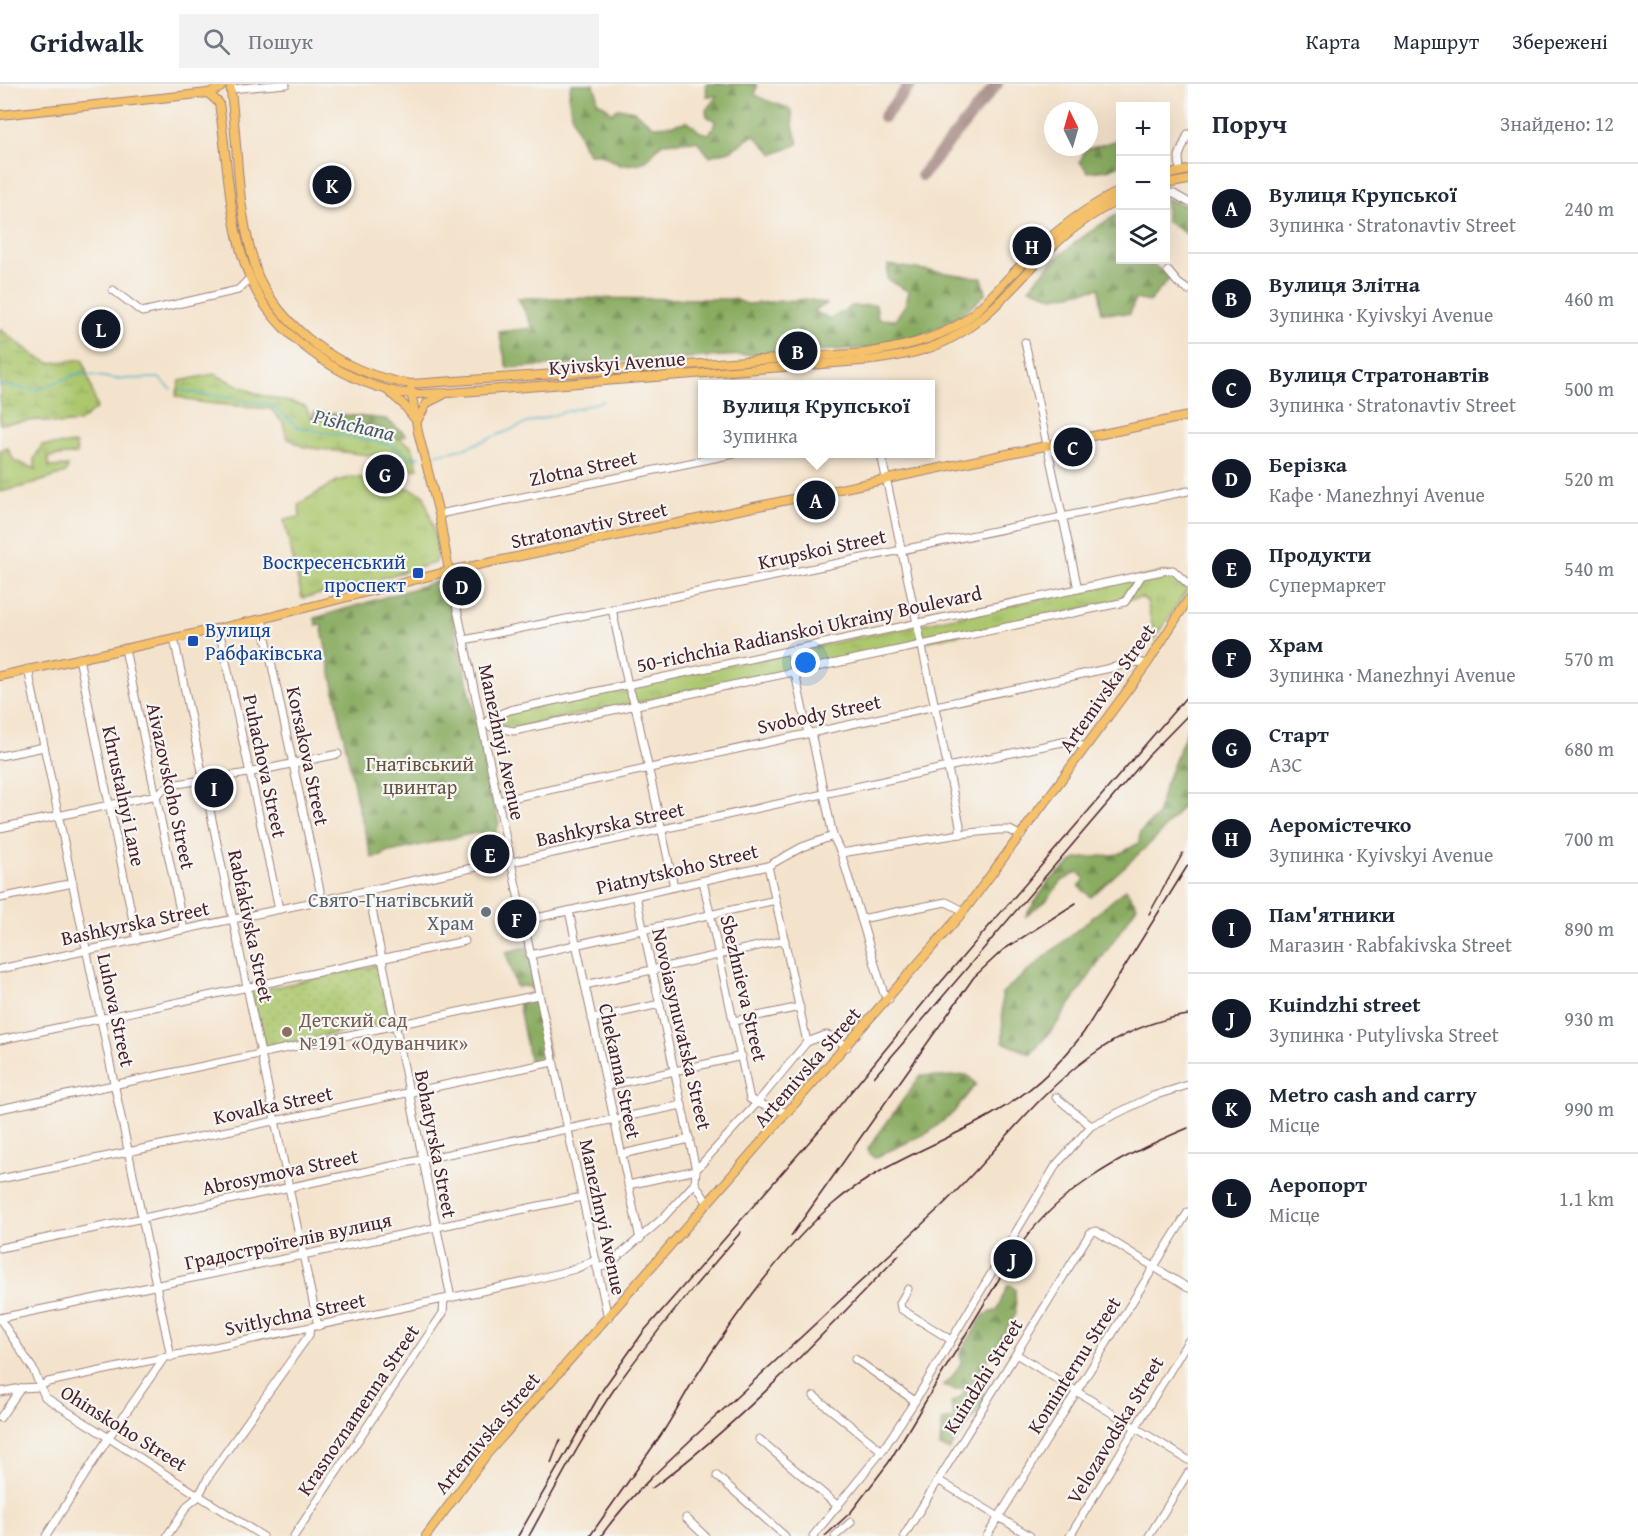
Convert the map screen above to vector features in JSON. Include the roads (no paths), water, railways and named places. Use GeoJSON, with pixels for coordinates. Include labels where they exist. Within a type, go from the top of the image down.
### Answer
{"type":"FeatureCollection","features":[{"type":"Feature","properties":{"kind":"main road"},"geometry":{"type":"LineString","coordinates":[[0,115],[208,93],[228,86]]}},
{"type":"Feature","properties":{"kind":"main road","name":"Kyivskyi Avenue"},"geometry":{"type":"LineString","coordinates":[[228,86],[244,227],[258,277],[285,317],[329,355],[411,389],[448,393],[906,356],[964,331],[989,311],[1048,250],[1078,225],[1116,203]]}},
{"type":"Feature","properties":{"kind":"main road","name":"Kyivskyi Avenue"},"geometry":{"type":"LineString","coordinates":[[208,93],[219,103],[236,228],[250,278],[263,302],[280,325],[325,361],[346,373],[398,392],[411,389],[899,348],[930,338],[962,322],[1023,262],[1074,217],[1116,192]]}},
{"type":"Feature","properties":{"kind":"main road"},"geometry":{"type":"LineString","coordinates":[[0,109],[13,114]]}},
{"type":"Feature","properties":{"kind":"main road"},"geometry":{"type":"LineString","coordinates":[[1170,175],[1186,173]]}},
{"type":"Feature","properties":{"kind":"main road"},"geometry":{"type":"LineString","coordinates":[[1170,182],[1186,173]]}},
{"type":"Feature","properties":{"kind":"main road"},"geometry":{"type":"LineString","coordinates":[[1023,262],[1030,269]]}},
{"type":"Feature","properties":{"kind":"main road"},"geometry":{"type":"LineString","coordinates":[[1008,278],[1018,282]]}},
{"type":"Feature","properties":{"kind":"main road"},"geometry":{"type":"LineString","coordinates":[[346,373],[350,364]]}},
{"type":"Feature","properties":{"kind":"main road"},"geometry":{"type":"LineString","coordinates":[[383,387],[404,405],[417,421],[427,403],[448,393]]}},
{"type":"Feature","properties":{"kind":"main road","name":"Manezhnyi Avenue"},"geometry":{"type":"LineString","coordinates":[[411,389],[439,514],[449,572]]}},
{"type":"Feature","properties":{"kind":"main road","name":"Stratonavtiv Street"},"geometry":{"type":"LineString","coordinates":[[0,676],[219,629],[449,572],[1188,415]]}},
{"type":"Feature","properties":{"kind":"main road","name":"Artemivska Street"},"geometry":{"type":"LineString","coordinates":[[426,1536],[472,1472],[964,912],[1147,664],[1188,600]]}},
{"type":"Feature","properties":{"kind":"street"},"geometry":{"type":"LineString","coordinates":[[228,86],[286,84]]}},
{"type":"Feature","properties":{"kind":"street"},"geometry":{"type":"LineString","coordinates":[[1186,173],[1179,156],[1188,134]]}},
{"type":"Feature","properties":{"kind":"street"},"geometry":{"type":"LineString","coordinates":[[1170,193],[1188,202]]}},
{"type":"Feature","properties":{"kind":"street"},"geometry":{"type":"LineString","coordinates":[[1168,271],[1178,283],[1188,290]]}},
{"type":"Feature","properties":{"kind":"street"},"geometry":{"type":"LineString","coordinates":[[113,290],[142,312],[238,290],[250,278]]}},
{"type":"Feature","properties":{"kind":"street"},"geometry":{"type":"LineString","coordinates":[[1025,342],[1078,589]]}},
{"type":"Feature","properties":{"kind":"street","name":"Zlotna Street"},"geometry":{"type":"LineString","coordinates":[[439,514],[710,458]]}},
{"type":"Feature","properties":{"kind":"street"},"geometry":{"type":"LineString","coordinates":[[881,458],[948,767],[960,834]]}},
{"type":"Feature","properties":{"kind":"street","name":"Krupskoi Street"},"geometry":{"type":"LineString","coordinates":[[464,640],[1188,491]]}},
{"type":"Feature","properties":{"kind":"street","name":"50-richchia Radianskoi Ukrainy Boulevard"},"geometry":{"type":"LineString","coordinates":[[1142,575],[1125,602],[514,731],[484,724],[490,718],[510,710],[1142,575],[1173,570],[1188,584]]}},
{"type":"Feature","properties":{"kind":"street","name":"Manezhnyi Avenue"},"geometry":{"type":"LineString","coordinates":[[449,572],[484,724],[510,863],[608,1318]]}},
{"type":"Feature","properties":{"kind":"street"},"geometry":{"type":"LineString","coordinates":[[612,609],[674,887]]}},
{"type":"Feature","properties":{"kind":"street","name":"Korsakova Street"},"geometry":{"type":"LineString","coordinates":[[262,619],[322,900]]}},
{"type":"Feature","properties":{"kind":"street","name":"Puhachova Street"},"geometry":{"type":"LineString","coordinates":[[219,629],[248,773],[279,909]]}},
{"type":"Feature","properties":{"kind":"street","name":"Rabfakivska Street"},"geometry":{"type":"LineString","coordinates":[[174,638],[303,1255],[314,1327]]}},
{"type":"Feature","properties":{"kind":"street","name":"Aivazovskoho Street"},"geometry":{"type":"LineString","coordinates":[[125,649],[184,930]]}},
{"type":"Feature","properties":{"kind":"street"},"geometry":{"type":"LineString","coordinates":[[790,650],[833,836],[841,853],[884,994],[889,999]]}},
{"type":"Feature","properties":{"kind":"street","name":"Khrustalnyi Lane"},"geometry":{"type":"LineString","coordinates":[[79,658],[137,940]]}},
{"type":"Feature","properties":{"kind":"street","name":"Svobody Street"},"geometry":{"type":"LineString","coordinates":[[498,801],[1138,662],[1147,664]]}},
{"type":"Feature","properties":{"kind":"street","name":"Luhova Street"},"geometry":{"type":"LineString","coordinates":[[28,669],[156,1286],[168,1357]]}},
{"type":"Feature","properties":{"kind":"street","name":"Bashkyrska Street"},"geometry":{"type":"LineString","coordinates":[[0,969],[486,865],[510,863],[1067,741],[1086,747]]}},
{"type":"Feature","properties":{"kind":"street"},"geometry":{"type":"LineString","coordinates":[[0,756],[44,747]]}},
{"type":"Feature","properties":{"kind":"street"},"geometry":{"type":"LineString","coordinates":[[0,828],[157,795],[166,787],[177,784],[248,773],[338,754]]}},
{"type":"Feature","properties":{"kind":"street"},"geometry":{"type":"LineString","coordinates":[[841,853],[960,834],[1010,830],[1021,836]]}},
{"type":"Feature","properties":{"kind":"street","name":"Piatnytskoho Street"},"geometry":{"type":"LineString","coordinates":[[523,921],[768,866],[802,847],[833,836]]}},
{"type":"Feature","properties":{"kind":"street"},"geometry":{"type":"LineString","coordinates":[[768,866],[807,1042]]}},
{"type":"Feature","properties":{"kind":"street","name":"Sbezhnieva Street"},"geometry":{"type":"LineString","coordinates":[[703,881],[750,1099],[757,1103]]}},
{"type":"Feature","properties":{"kind":"street"},"geometry":{"type":"LineString","coordinates":[[0,898],[73,883]]}},
{"type":"Feature","properties":{"kind":"street","name":"Bohatyrska Street"},"geometry":{"type":"LineString","coordinates":[[368,890],[423,1160],[448,1299]]}},
{"type":"Feature","properties":{"kind":"street","name":"Novoiasynuvatska Street"},"geometry":{"type":"LineString","coordinates":[[636,896],[696,1170]]}},
{"type":"Feature","properties":{"kind":"street"},"geometry":{"type":"LineString","coordinates":[[530,954],[776,900]]}},
{"type":"Feature","properties":{"kind":"street"},"geometry":{"type":"LineString","coordinates":[[861,919],[946,902],[964,912]]}},
{"type":"Feature","properties":{"kind":"street","name":"Chekanna Street"},"geometry":{"type":"LineString","coordinates":[[569,910],[640,1239]]}},
{"type":"Feature","properties":{"kind":"street"},"geometry":{"type":"LineString","coordinates":[[585,985],[785,940]]}},
{"type":"Feature","properties":{"kind":"street"},"geometry":{"type":"LineString","coordinates":[[0,1040],[465,941]]}},
{"type":"Feature","properties":{"kind":"street"},"geometry":{"type":"LineString","coordinates":[[0,1109],[538,995]]}},
{"type":"Feature","properties":{"kind":"street"},"geometry":{"type":"LineString","coordinates":[[592,1019],[660,1004]]}},
{"type":"Feature","properties":{"kind":"street"},"geometry":{"type":"LineString","coordinates":[[734,1021],[800,1007]]}},
{"type":"Feature","properties":{"kind":"street","name":"Artemivska Street"},"geometry":{"type":"LineString","coordinates":[[696,1170],[757,1103],[807,1042],[826,1035],[835,1037],[847,1047]]}},
{"type":"Feature","properties":{"kind":"street"},"geometry":{"type":"LineString","coordinates":[[607,1086],[742,1056]]}},
{"type":"Feature","properties":{"kind":"street","name":"Kovalka Street"},"geometry":{"type":"LineString","coordinates":[[0,1179],[553,1062]]}},
{"type":"Feature","properties":{"kind":"street"},"geometry":{"type":"LineString","coordinates":[[813,1536],[882,1451],[915,1401],[1056,1165],[1091,1126],[1154,1096],[1188,1085]]}},
{"type":"Feature","properties":{"kind":"street"},"geometry":{"type":"LineString","coordinates":[[1056,1098],[1091,1126]]}},
{"type":"Feature","properties":{"kind":"street"},"geometry":{"type":"LineString","coordinates":[[757,1103],[788,1113]]}},
{"type":"Feature","properties":{"kind":"street","name":"Abrosymova Street"},"geometry":{"type":"LineString","coordinates":[[0,1248],[682,1105]]}},
{"type":"Feature","properties":{"kind":"street"},"geometry":{"type":"LineString","coordinates":[[622,1154],[690,1139]]}},
{"type":"Feature","properties":{"kind":"street"},"geometry":{"type":"LineString","coordinates":[[628,1185],[696,1170],[696,1183],[708,1204]]}},
{"type":"Feature","properties":{"kind":"street"},"geometry":{"type":"LineString","coordinates":[[596,1264],[608,1265],[663,1219],[696,1183]]}},
{"type":"Feature","properties":{"kind":"street","name":"Градостроїтелiв вулиця"},"geometry":{"type":"LineString","coordinates":[[0,1319],[582,1197]]}},
{"type":"Feature","properties":{"kind":"street","name":"Kominternu Street"},"geometry":{"type":"LineString","coordinates":[[987,1536],[1188,1212]]}},
{"type":"Feature","properties":{"kind":"street","name":"Kuindzhi Street"},"geometry":{"type":"LineString","coordinates":[[904,1536],[1090,1233],[1096,1231],[1154,1267]]}},
{"type":"Feature","properties":{"kind":"street","name":"Svitlychna Street"},"geometry":{"type":"LineString","coordinates":[[0,1392],[39,1387],[48,1382],[448,1299],[596,1264]]}},
{"type":"Feature","properties":{"kind":"street"},"geometry":{"type":"LineString","coordinates":[[1154,1267],[1188,1287]]}},
{"type":"Feature","properties":{"kind":"street"},"geometry":{"type":"LineString","coordinates":[[908,1289],[900,1303],[901,1309],[951,1340]]}},
{"type":"Feature","properties":{"kind":"street","name":"Krasnoznamenna Street"},"geometry":{"type":"LineString","coordinates":[[294,1536],[443,1313],[448,1299]]}},
{"type":"Feature","properties":{"kind":"street","name":"Ohinskoho Street"},"geometry":{"type":"LineString","coordinates":[[0,1319],[33,1369],[45,1397],[262,1536]]}},
{"type":"Feature","properties":{"kind":"street"},"geometry":{"type":"LineString","coordinates":[[167,1536],[191,1500],[199,1495],[209,1476],[314,1327]]}},
{"type":"Feature","properties":{"kind":"street","name":"Velozavodska Street"},"geometry":{"type":"LineString","coordinates":[[1070,1536],[1188,1341]]}},
{"type":"Feature","properties":{"kind":"street"},"geometry":{"type":"LineString","coordinates":[[1016,1354],[1188,1460]]}},
{"type":"Feature","properties":{"kind":"street"},"geometry":{"type":"LineString","coordinates":[[46,1536],[109,1437],[168,1357]]}},
{"type":"Feature","properties":{"kind":"street"},"geometry":{"type":"LineString","coordinates":[[855,1359],[915,1401]]}},
{"type":"Feature","properties":{"kind":"street"},"geometry":{"type":"LineString","coordinates":[[0,1418],[21,1388]]}},
{"type":"Feature","properties":{"kind":"street"},"geometry":{"type":"LineString","coordinates":[[814,1396],[882,1451]]}},
{"type":"Feature","properties":{"kind":"street"},"geometry":{"type":"LineString","coordinates":[[759,1438],[838,1506]]}},
{"type":"Feature","properties":{"kind":"street"},"geometry":{"type":"LineString","coordinates":[[1149,1536],[1188,1473]]}},
{"type":"Feature","properties":{"kind":"street"},"geometry":{"type":"LineString","coordinates":[[717,1476],[784,1536]]}},
{"type":"Feature","properties":{"kind":"street"},"geometry":{"type":"LineString","coordinates":[[938,1480],[1030,1536]]}},
{"type":"Feature","properties":{"kind":"street"},"geometry":{"type":"LineString","coordinates":[[686,1518],[705,1536]]}},
{"type":"Feature","properties":{"kind":"street"},"geometry":{"type":"LineString","coordinates":[[835,1536],[851,1522]]}},
{"type":"Feature","properties":{"kind":"street"},"geometry":{"type":"LineString","coordinates":[[691,1536],[697,1529]]}},
{"type":"Feature","properties":{"kind":"waterway","name":"Pishchana"},"geometry":{"type":"LineString","coordinates":[[0,385],[37,390],[79,373],[115,379],[159,378],[171,389]]}},
{"type":"Feature","properties":{"kind":"waterway","name":"Pishchana"},"geometry":{"type":"LineString","coordinates":[[179,390],[271,405],[298,427],[391,445],[409,456],[420,457]]}},
{"type":"Feature","properties":{"kind":"waterway","name":"Pishchana"},"geometry":{"type":"LineString","coordinates":[[429,456],[463,449],[530,422],[603,401]]}},
{"type":"Feature","properties":{"kind":"tram line"},"geometry":{"type":"LineString","coordinates":[[825,1536],[851,1512],[889,1462],[1029,1233],[1048,1213],[1090,1178],[1138,1151],[1188,1128]]}},
{"type":"Feature","properties":{"kind":"railway"},"geometry":{"type":"LineString","coordinates":[[518,1536],[603,1389],[644,1331],[823,1126],[929,996],[1188,695]]}},
{"type":"Feature","properties":{"kind":"railway"},"geometry":{"type":"LineString","coordinates":[[874,1077],[1148,756],[1188,715]]}},
{"type":"Feature","properties":{"kind":"railway"},"geometry":{"type":"LineString","coordinates":[[1149,914],[1183,853]]}},
{"type":"Feature","properties":{"kind":"railway"},"geometry":{"type":"LineString","coordinates":[[590,1536],[663,1432],[725,1333],[758,1286],[795,1242],[833,1204],[870,1177],[1005,1107],[1054,1068],[1084,1032],[1188,865]]}},
{"type":"Feature","properties":{"kind":"railway"},"geometry":{"type":"LineString","coordinates":[[791,1236],[974,977],[1003,950],[1076,903]]}},
{"type":"Feature","properties":{"kind":"railway"},"geometry":{"type":"LineString","coordinates":[[601,1536],[629,1501],[661,1468],[953,1195],[1028,1112],[1068,1074],[1100,1049],[1124,1035],[1148,1025],[1188,1015]]}},
{"type":"Feature","properties":{"kind":"railway"},"geometry":{"type":"LineString","coordinates":[[529,1536],[582,1440],[617,1385],[662,1326],[741,1232]]}},
{"type":"Feature","properties":{"kind":"railway"},"geometry":{"type":"LineString","coordinates":[[651,1489],[685,1463],[749,1407],[899,1255]]}},
{"type":"Feature","properties":{"kind":"railway"},"geometry":{"type":"LineString","coordinates":[[551,1463],[560,1440]]}},
{"type":"Feature","properties":{"kind":"place","name":"Metro cash and carry"},"geometry":{"type":"Point","coordinates":[332,185]}},
{"type":"Feature","properties":{"kind":"place","name":"Аеромістечко"},"geometry":{"type":"Point","coordinates":[1032,246]}},
{"type":"Feature","properties":{"kind":"place","name":"Аеропорт"},"geometry":{"type":"Point","coordinates":[101,329]}},
{"type":"Feature","properties":{"kind":"place","name":"Вулиця Злітна"},"geometry":{"type":"Point","coordinates":[798,351]}},
{"type":"Feature","properties":{"kind":"place","name":"Вулиця Стратонавтів"},"geometry":{"type":"Point","coordinates":[1073,447]}},
{"type":"Feature","properties":{"kind":"place","name":"Старт"},"geometry":{"type":"Point","coordinates":[385,474]}},
{"type":"Feature","properties":{"kind":"place","name":"Вулиця Крупської"},"geometry":{"type":"Point","coordinates":[816,500]}},
{"type":"Feature","properties":{"kind":"place","name":"Воскресенський проспект"},"geometry":{"type":"Point","coordinates":[418,573]}},
{"type":"Feature","properties":{"kind":"place","name":"Берізка"},"geometry":{"type":"Point","coordinates":[462,586]}},
{"type":"Feature","properties":{"kind":"place","name":"Вулиця Рабфаківська"},"geometry":{"type":"Point","coordinates":[193,641]}},
{"type":"Feature","properties":{"kind":"place","name":"Пам'ятники"},"geometry":{"type":"Point","coordinates":[214,788]}},
{"type":"Feature","properties":{"kind":"place","name":"Продукти"},"geometry":{"type":"Point","coordinates":[490,854]}},
{"type":"Feature","properties":{"kind":"place","name":"Свято-Гнатівський Храм"},"geometry":{"type":"Point","coordinates":[486,912]}},
{"type":"Feature","properties":{"kind":"place","name":"Храм"},"geometry":{"type":"Point","coordinates":[517,919]}},
{"type":"Feature","properties":{"kind":"place","name":"Детский сад №191 «Одуванчик»"},"geometry":{"type":"Point","coordinates":[287,1032]}},
{"type":"Feature","properties":{"kind":"place","name":"Kuindzhi street"},"geometry":{"type":"Point","coordinates":[1013,1259]}},
{"type":"Feature","properties":{"kind":"park label","name":"Гнатівський цвинтар"},"geometry":{"type":"Point","coordinates":[420,776]}}]}
